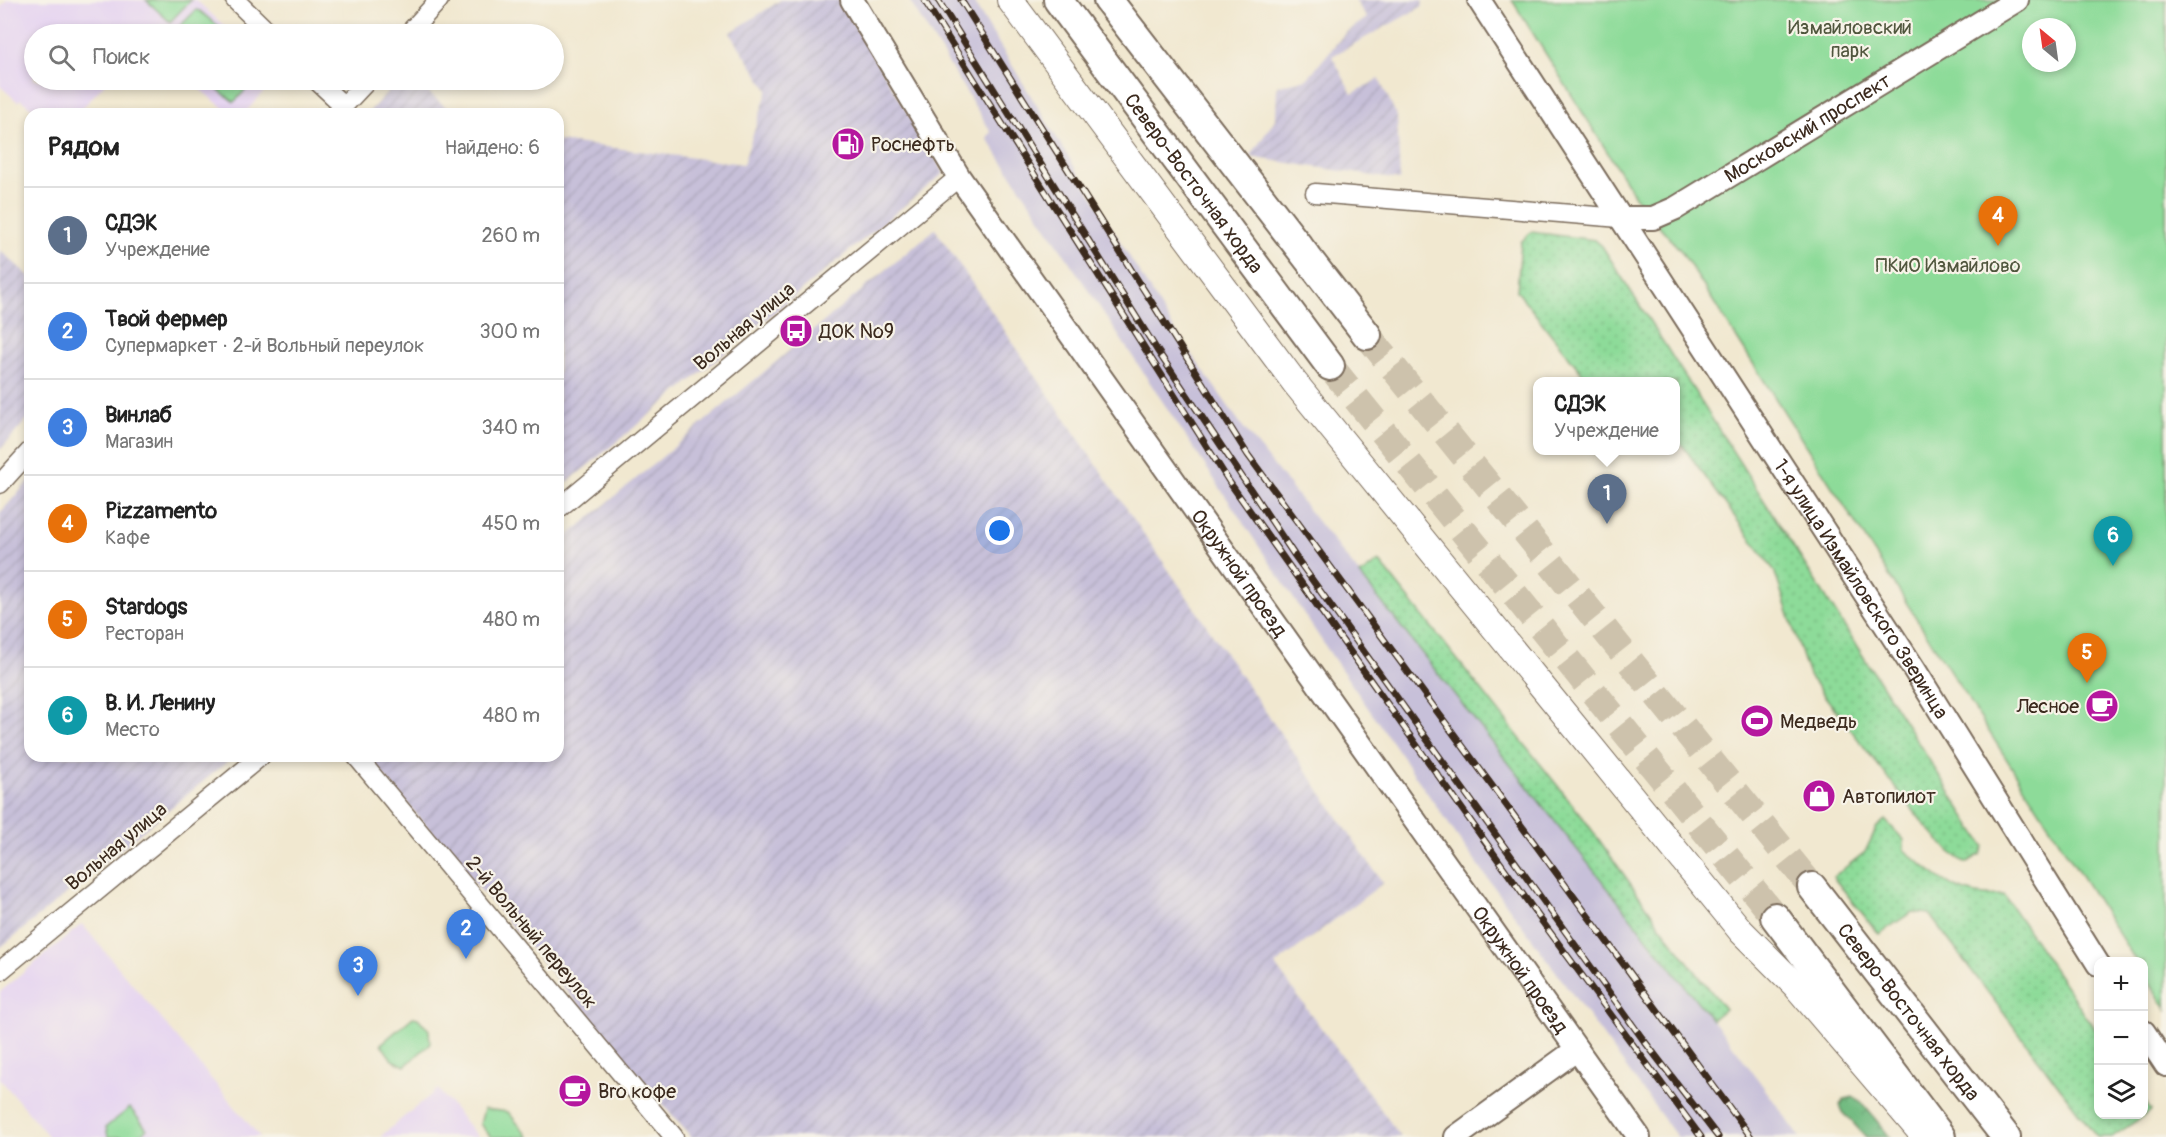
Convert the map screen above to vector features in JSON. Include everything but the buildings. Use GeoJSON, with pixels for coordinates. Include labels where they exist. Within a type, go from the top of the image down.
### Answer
{"type":"FeatureCollection","features":[{"type":"Feature","properties":{"kind":"main road"},"geometry":{"type":"LineString","coordinates":[[1010,0],[1295,383],[1741,931],[1795,985],[1924,1137]]}},
{"type":"Feature","properties":{"kind":"main road","name":"Северо-Восточная хорда"},"geometry":{"type":"LineString","coordinates":[[1058,0],[1330,366]]}},
{"type":"Feature","properties":{"kind":"main road"},"geometry":{"type":"LineString","coordinates":[[1108,0],[1367,335]]}},
{"type":"Feature","properties":{"kind":"main road","name":"Северо-Восточная хорда"},"geometry":{"type":"LineString","coordinates":[[1812,887],[2006,1137]]}},
{"type":"Feature","properties":{"kind":"main road"},"geometry":{"type":"LineString","coordinates":[[1775,917],[1941,1137]]}},
{"type":"Feature","properties":{"kind":"street"},"geometry":{"type":"LineString","coordinates":[[235,0],[260,24]]}},
{"type":"Feature","properties":{"kind":"street"},"geometry":{"type":"LineString","coordinates":[[417,24],[439,0]]}},
{"type":"Feature","properties":{"kind":"street","name":"Окружной проезд"},"geometry":{"type":"LineString","coordinates":[[852,0],[959,177],[1576,1050],[1640,1137]]}},
{"type":"Feature","properties":{"kind":"street","name":"1-я улица Измайловского Зверинца"},"geometry":{"type":"LineString","coordinates":[[1479,0],[1914,669],[2094,958]]}},
{"type":"Feature","properties":{"kind":"street","name":"Московский проспект"},"geometry":{"type":"LineString","coordinates":[[1620,218],[1653,218],[1676,208],[2017,0]]}},
{"type":"Feature","properties":{"kind":"street"},"geometry":{"type":"LineString","coordinates":[[324,90],[338,108]]}},
{"type":"Feature","properties":{"kind":"street"},"geometry":{"type":"LineString","coordinates":[[342,108],[359,90]]}},
{"type":"Feature","properties":{"kind":"street","name":"Вольная улица"},"geometry":{"type":"LineString","coordinates":[[564,504],[959,177]]}},
{"type":"Feature","properties":{"kind":"street"},"geometry":{"type":"LineString","coordinates":[[1315,193],[1620,218]]}},
{"type":"Feature","properties":{"kind":"street"},"geometry":{"type":"LineString","coordinates":[[0,484],[24,458]]}},
{"type":"Feature","properties":{"kind":"street","name":"Вольная улица"},"geometry":{"type":"LineString","coordinates":[[0,971],[254,762]]}},
{"type":"Feature","properties":{"kind":"street","name":"2-й Вольный переулок"},"geometry":{"type":"LineString","coordinates":[[361,762],[674,1137]]}},
{"type":"Feature","properties":{"kind":"street"},"geometry":{"type":"LineString","coordinates":[[2148,1038],[2166,1065]]}},
{"type":"Feature","properties":{"kind":"street"},"geometry":{"type":"LineString","coordinates":[[1456,1137],[1576,1050]]}},
{"type":"Feature","properties":{"kind":"shaded area"},"geometry":{"type":"Polygon","coordinates":[[[7,0],[196,0],[222,24],[24,24],[24,90],[99,90],[82,108],[31,108],[20,99],[18,102],[0,86],[0,8],[7,0]]]}},
{"type":"Feature","properties":{"kind":"shaded area"},"geometry":{"type":"Polygon","coordinates":[[[781,0],[839,0],[944,173],[564,485],[564,142],[743,164],[768,90],[730,33],[781,0]]]}},
{"type":"Feature","properties":{"kind":"shaded area"},"geometry":{"type":"Polygon","coordinates":[[[909,0],[972,0],[1177,334],[1243,427],[1738,1052],[1800,1137],[1677,1137],[1464,846],[1332,656],[987,138],[991,132],[909,0]]]}},
{"type":"Feature","properties":{"kind":"shaded area"},"geometry":{"type":"Polygon","coordinates":[[[1355,0],[1422,0],[1423,6],[1332,56],[1352,94],[1379,79],[1397,116],[1400,180],[1250,157],[1276,118],[1277,86],[1307,79],[1345,33],[1367,18],[1355,0]]]}},
{"type":"Feature","properties":{"kind":"shaded area"},"geometry":{"type":"Polygon","coordinates":[[[201,90],[265,90],[249,108],[223,108],[201,90]]]}},
{"type":"Feature","properties":{"kind":"shaded area"},"geometry":{"type":"Polygon","coordinates":[[[390,90],[426,90],[447,108],[373,108],[390,90]]]}},
{"type":"Feature","properties":{"kind":"shaded area"},"geometry":{"type":"Polygon","coordinates":[[[935,229],[1383,883],[1275,965],[1401,1137],[691,1137],[372,762],[564,762],[564,539],[935,229]]]}},
{"type":"Feature","properties":{"kind":"shaded area"},"geometry":{"type":"Polygon","coordinates":[[[0,250],[24,272],[24,423],[0,450],[0,250]]]}},
{"type":"Feature","properties":{"kind":"shaded area"},"geometry":{"type":"Polygon","coordinates":[[[24,487],[24,762],[227,762],[0,948],[0,513],[24,487]]]}},
{"type":"Feature","properties":{"kind":"shaded area"},"geometry":{"type":"Polygon","coordinates":[[[82,924],[260,1137],[49,1137],[0,1079],[0,992],[82,924]]]}},
{"type":"Feature","properties":{"kind":"shaded area"},"geometry":{"type":"Polygon","coordinates":[[[438,1089],[478,1137],[380,1137],[394,1125],[438,1089]]]}},
{"type":"Feature","properties":{"kind":"green space"},"geometry":{"type":"Polygon","coordinates":[[[146,0],[191,0],[170,22],[146,0]]]}},
{"type":"Feature","properties":{"kind":"green space","name":"ПКиО Измайлово"},"geometry":{"type":"Polygon","coordinates":[[[1512,0],[2166,0],[2166,1009],[2148,980],[2148,957],[2133,957],[1681,251],[1640,204],[1512,0]]]}},
{"type":"Feature","properties":{"kind":"green space"},"geometry":{"type":"Polygon","coordinates":[[[196,10],[215,24],[182,24],[196,10]]]}},
{"type":"Feature","properties":{"kind":"green space"},"geometry":{"type":"Polygon","coordinates":[[[219,90],[245,90],[234,102],[219,90]]]}},
{"type":"Feature","properties":{"kind":"green space"},"geometry":{"type":"Polygon","coordinates":[[[1531,232],[1595,240],[1602,246],[1984,846],[1981,854],[1966,863],[1950,852],[1924,824],[1809,676],[1774,570],[1680,442],[1680,377],[1585,377],[1517,291],[1521,242],[1531,232]]]}},
{"type":"Feature","properties":{"kind":"green space"},"geometry":{"type":"Polygon","coordinates":[[[1379,561],[1584,819],[1670,939],[1725,1009],[1712,1020],[1360,575],[1379,561]]]}},
{"type":"Feature","properties":{"kind":"green space"},"geometry":{"type":"Polygon","coordinates":[[[1885,820],[1904,840],[1904,850],[1949,884],[1974,893],[2004,895],[2094,1028],[2094,1119],[2139,1119],[2112,1137],[2097,1137],[1929,914],[1912,912],[1879,934],[1833,877],[1865,852],[1877,827],[1885,820]]]}},
{"type":"Feature","properties":{"kind":"green space"},"geometry":{"type":"Polygon","coordinates":[[[413,1017],[418,1018],[429,1030],[430,1044],[405,1066],[392,1060],[381,1044],[413,1017]]]}},
{"type":"Feature","properties":{"kind":"green space"},"geometry":{"type":"Polygon","coordinates":[[[1853,1097],[1863,1104],[1890,1137],[1866,1137],[1843,1112],[1840,1105],[1845,1099],[1853,1097]]]}},
{"type":"Feature","properties":{"kind":"green space"},"geometry":{"type":"Polygon","coordinates":[[[130,1108],[147,1129],[137,1137],[108,1137],[106,1127],[130,1108]]]}},
{"type":"Feature","properties":{"kind":"green space"},"geometry":{"type":"Polygon","coordinates":[[[484,1109],[508,1112],[529,1137],[491,1137],[480,1124],[484,1109]]]}},
{"type":"Feature","properties":{"kind":"tunnel"},"geometry":{"type":"LineString","coordinates":[[1367,335],[1812,887]]}},
{"type":"Feature","properties":{"kind":"tunnel"},"geometry":{"type":"LineString","coordinates":[[1330,366],[1775,917]]}},
{"type":"Feature","properties":{"kind":"railway"},"geometry":{"type":"LineString","coordinates":[[924,0],[1230,483],[1541,920],[1701,1137]]}},
{"type":"Feature","properties":{"kind":"railway"},"geometry":{"type":"LineString","coordinates":[[938,0],[1157,350],[1295,556],[1642,1038],[1718,1137]]}},
{"type":"Feature","properties":{"kind":"railway"},"geometry":{"type":"LineString","coordinates":[[961,0],[1248,455],[1751,1137]]}},
{"type":"Feature","properties":{"kind":"place","name":"Роснефть"},"geometry":{"type":"Point","coordinates":[848,144]}},
{"type":"Feature","properties":{"kind":"place","name":"Pizzamento"},"geometry":{"type":"Point","coordinates":[1998,246]}},
{"type":"Feature","properties":{"kind":"place","name":"ДОК №9"},"geometry":{"type":"Point","coordinates":[796,331]}},
{"type":"Feature","properties":{"kind":"place","name":"СДЭК"},"geometry":{"type":"Point","coordinates":[1607,524]}},
{"type":"Feature","properties":{"kind":"place","name":"В. И. Ленину"},"geometry":{"type":"Point","coordinates":[2113,566]}},
{"type":"Feature","properties":{"kind":"place","name":"Stardogs"},"geometry":{"type":"Point","coordinates":[2087,683]}},
{"type":"Feature","properties":{"kind":"place","name":"Лесное"},"geometry":{"type":"Point","coordinates":[2102,706]}},
{"type":"Feature","properties":{"kind":"place","name":"Медведь"},"geometry":{"type":"Point","coordinates":[1757,721]}},
{"type":"Feature","properties":{"kind":"place","name":"Автопилот"},"geometry":{"type":"Point","coordinates":[1819,796]}},
{"type":"Feature","properties":{"kind":"place","name":"Твой фермер"},"geometry":{"type":"Point","coordinates":[466,959]}},
{"type":"Feature","properties":{"kind":"place","name":"Винлаб"},"geometry":{"type":"Point","coordinates":[358,996]}},
{"type":"Feature","properties":{"kind":"place","name":"Bro кофе"},"geometry":{"type":"Point","coordinates":[575,1091]}},
{"type":"Feature","properties":{"kind":"park label","name":"Измайловский парк"},"geometry":{"type":"Point","coordinates":[1850,38]}}]}
